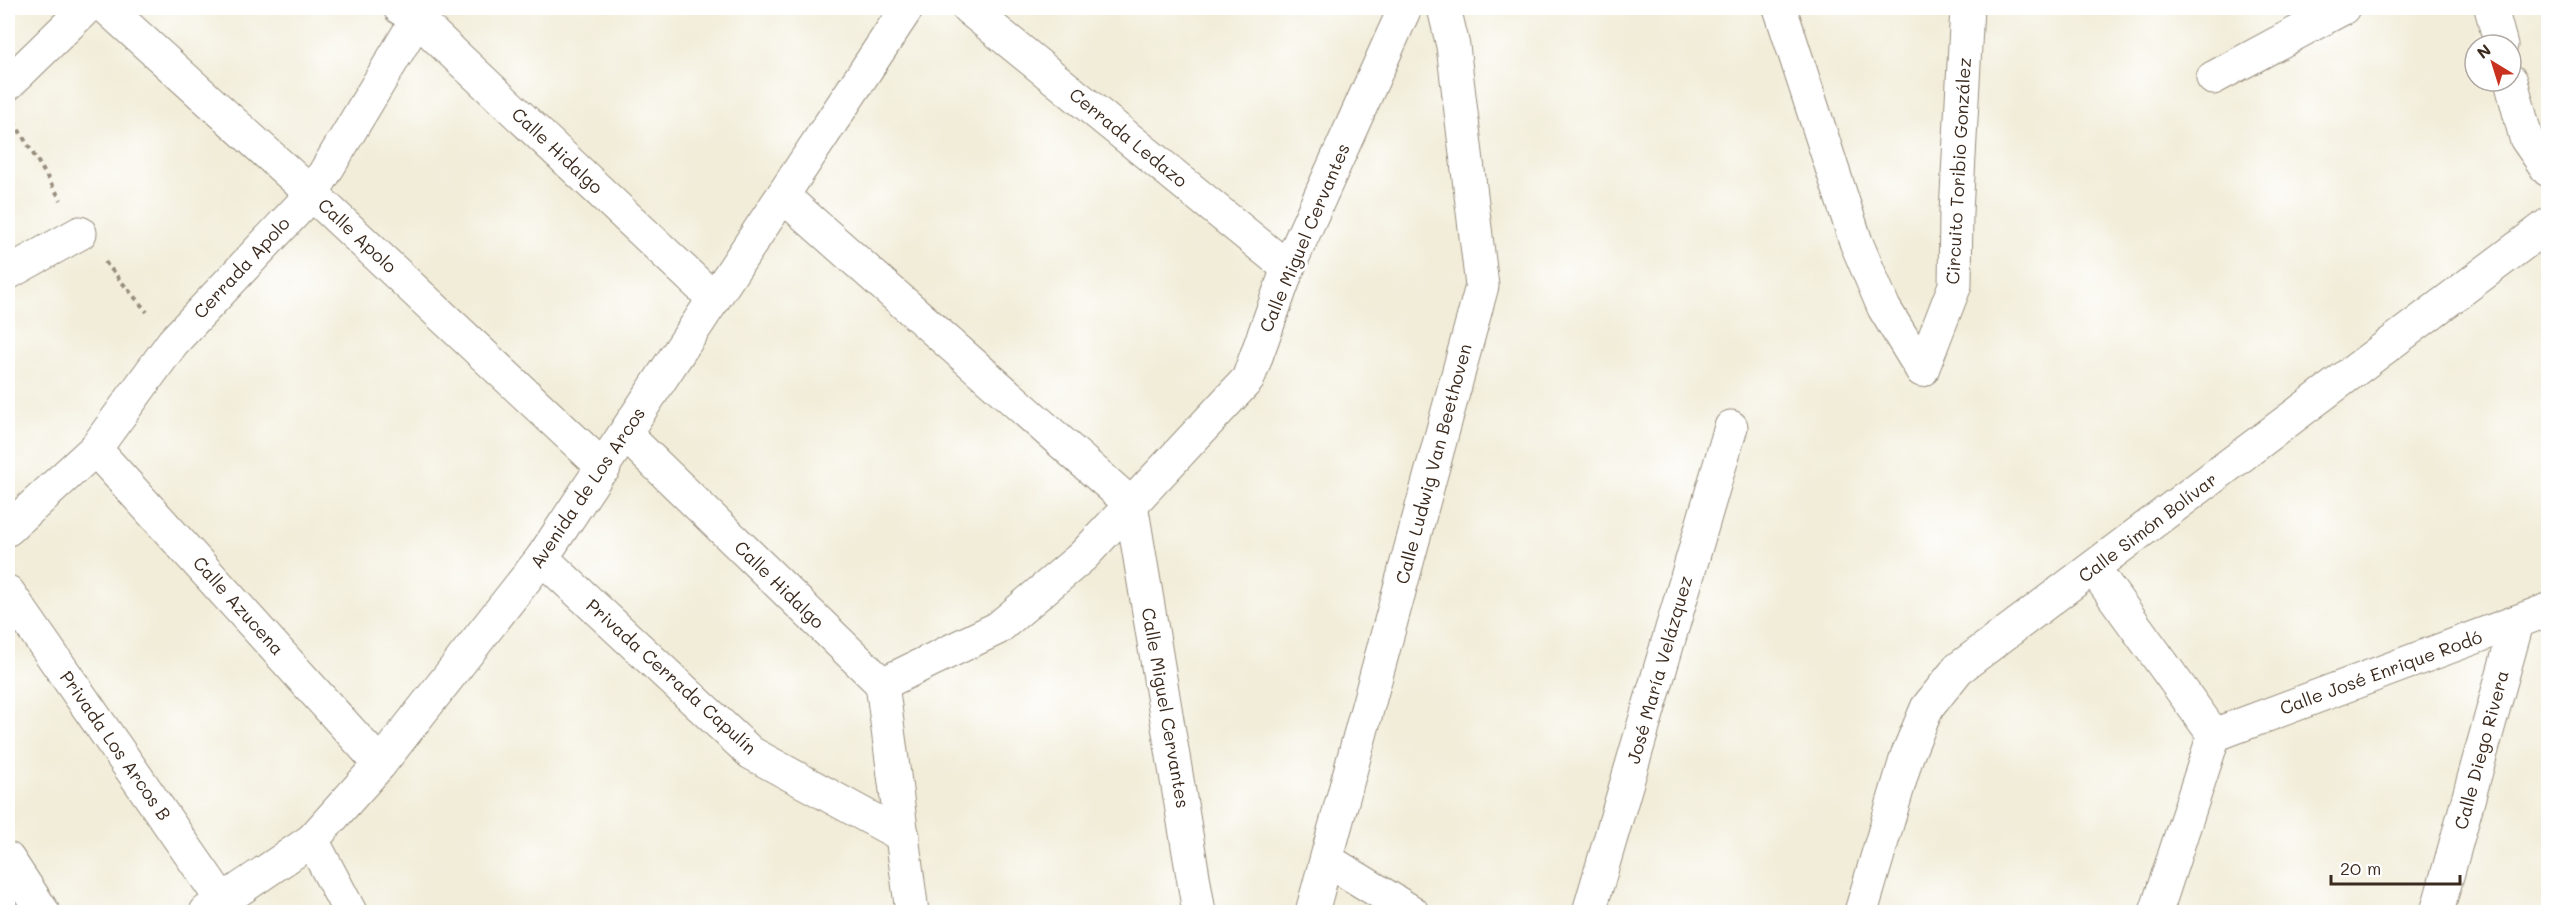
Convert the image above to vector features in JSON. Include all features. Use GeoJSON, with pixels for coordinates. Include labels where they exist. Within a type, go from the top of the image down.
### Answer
{"type":"FeatureCollection","features":[{"type":"Feature","properties":{"kind":"street"},"geometry":{"type":"LineString","coordinates":[[8,84],[87,8]]}},
{"type":"Feature","properties":{"kind":"street","name":"Calle Apolo"},"geometry":{"type":"LineString","coordinates":[[107,8],[312,194],[604,468]]}},
{"type":"Feature","properties":{"kind":"street","name":"Avenida de Los Arcos"},"geometry":{"type":"LineString","coordinates":[[214,906],[312,840],[381,764],[542,558],[626,435],[713,298],[907,8]]}},
{"type":"Feature","properties":{"kind":"street","name":"Cerrada Ledazo"},"geometry":{"type":"LineString","coordinates":[[968,8],[1288,268]]}},
{"type":"Feature","properties":{"kind":"street","name":"Calle Miguel Cervantes"},"geometry":{"type":"LineString","coordinates":[[882,684],[998,628],[1083,556],[1248,379],[1288,268],[1405,8]]}},
{"type":"Feature","properties":{"kind":"street","name":"Calle Ludwig Van Beethoven"},"geometry":{"type":"LineString","coordinates":[[1312,912],[1482,286],[1453,46],[1444,8]]}},
{"type":"Feature","properties":{"kind":"street","name":"Circuito Toribio González"},"geometry":{"type":"LineString","coordinates":[[1780,8],[1856,242],[1884,308],[1922,370],[1955,285],[1956,212],[1967,8]]}},
{"type":"Feature","properties":{"kind":"street"},"geometry":{"type":"LineString","coordinates":[[2491,8],[2498,33]]}},
{"type":"Feature","properties":{"kind":"street"},"geometry":{"type":"LineString","coordinates":[[2213,78],[2338,9]]}},
{"type":"Feature","properties":{"kind":"street","name":"Cerrada Apolo"},"geometry":{"type":"LineString","coordinates":[[8,529],[95,449],[173,342],[312,194],[409,13]]}},
{"type":"Feature","properties":{"kind":"street","name":"Calle Hidalgo"},"geometry":{"type":"LineString","coordinates":[[409,13],[713,298]]}},
{"type":"Feature","properties":{"kind":"street"},"geometry":{"type":"LineString","coordinates":[[2514,93],[2526,138],[2548,170]]}},
{"type":"Feature","properties":{"kind":"street"},"geometry":{"type":"LineString","coordinates":[[783,196],[1131,504]]}},
{"type":"Feature","properties":{"kind":"street","name":"Calle Simón Bolívar"},"geometry":{"type":"LineString","coordinates":[[1861,912],[1907,756],[1927,708],[1958,669],[2094,569],[2548,225]]}},
{"type":"Feature","properties":{"kind":"street"},"geometry":{"type":"LineString","coordinates":[[8,273],[80,232]]}},
{"type":"Feature","properties":{"kind":"street","name":"José María Velázquez"},"geometry":{"type":"LineString","coordinates":[[1589,912],[1731,427]]}},
{"type":"Feature","properties":{"kind":"street","name":"Calle Hidalgo"},"geometry":{"type":"LineString","coordinates":[[626,435],[882,684]]}},
{"type":"Feature","properties":{"kind":"street","name":"Calle Azucena"},"geometry":{"type":"LineString","coordinates":[[95,449],[381,764]]}},
{"type":"Feature","properties":{"kind":"street","name":"Calle Miguel Cervantes"},"geometry":{"type":"LineString","coordinates":[[1131,504],[1199,912]]}},
{"type":"Feature","properties":{"kind":"street","name":"Privada Cerrada Capulín"},"geometry":{"type":"LineString","coordinates":[[542,558],[751,753],[903,836]]}},
{"type":"Feature","properties":{"kind":"street"},"geometry":{"type":"LineString","coordinates":[[2094,569],[2214,735],[2156,912]]}},
{"type":"Feature","properties":{"kind":"street","name":"Privada Los Arcos B"},"geometry":{"type":"LineString","coordinates":[[9,592],[214,906]]}},
{"type":"Feature","properties":{"kind":"street","name":"Calle José Enrique Rodó"},"geometry":{"type":"LineString","coordinates":[[2214,735],[2548,610]]}},
{"type":"Feature","properties":{"kind":"street","name":"Calle Diego Rivera"},"geometry":{"type":"LineString","coordinates":[[2438,912],[2517,623]]}},
{"type":"Feature","properties":{"kind":"street"},"geometry":{"type":"LineString","coordinates":[[882,684],[903,836],[907,910]]}},
{"type":"Feature","properties":{"kind":"street"},"geometry":{"type":"LineString","coordinates":[[312,840],[350,912]]}},
{"type":"Feature","properties":{"kind":"street"},"geometry":{"type":"LineString","coordinates":[[8,859],[43,912]]}},
{"type":"Feature","properties":{"kind":"street"},"geometry":{"type":"LineString","coordinates":[[1327,860],[1412,912]]}}]}
